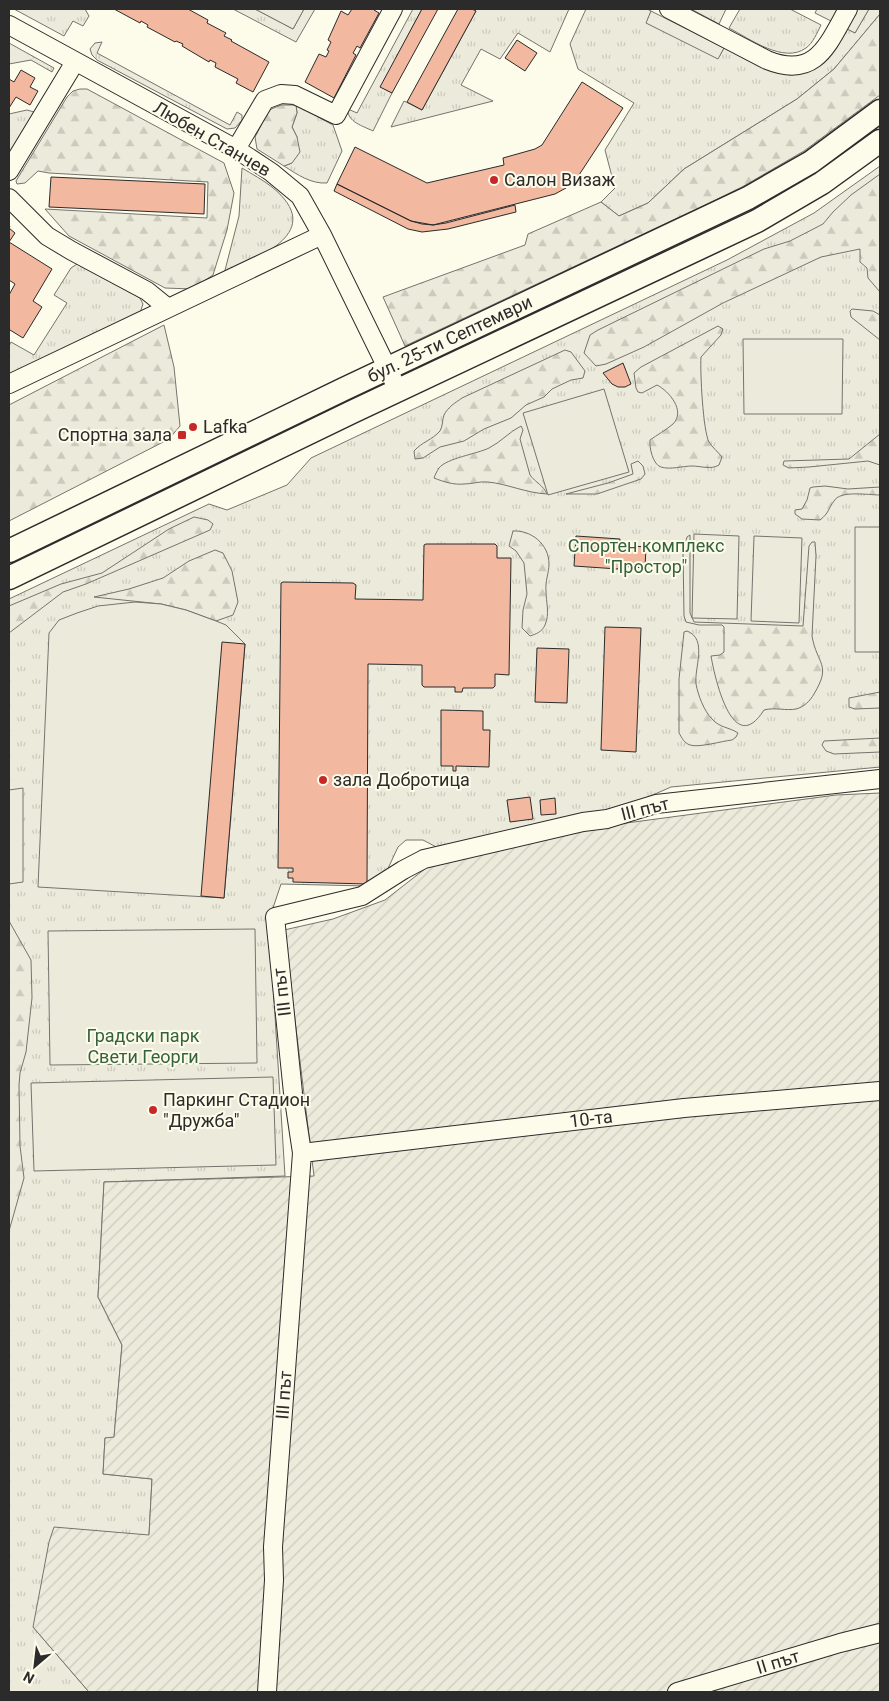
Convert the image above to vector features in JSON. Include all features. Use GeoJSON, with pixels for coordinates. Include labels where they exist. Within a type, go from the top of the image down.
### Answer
{"type":"FeatureCollection","features":[{"type":"Feature","properties":{"kind":"main road","name":"бул. 25-ти Септември"},"geometry":{"type":"LineString","coordinates":[[9,551],[388,368],[748,198],[811,162],[880,111]]}},
{"type":"Feature","properties":{"kind":"main road","name":"бул. 25-ти Септември"},"geometry":{"type":"LineString","coordinates":[[9,578],[398,390],[757,221],[822,183],[880,141]]}},
{"type":"Feature","properties":{"kind":"street"},"geometry":{"type":"LineString","coordinates":[[236,149],[265,100],[281,94],[295,95],[336,115],[393,9]]}},
{"type":"Feature","properties":{"kind":"street"},"geometry":{"type":"LineString","coordinates":[[669,9],[767,60],[789,66],[805,64],[819,57],[848,9]]}},
{"type":"Feature","properties":{"kind":"street","name":"Любен Станчев"},"geometry":{"type":"LineString","coordinates":[[9,25],[236,149],[272,172],[300,196],[322,236],[398,390]]}},
{"type":"Feature","properties":{"kind":"street"},"geometry":{"type":"LineString","coordinates":[[9,171],[75,62]]}},
{"type":"Feature","properties":{"kind":"street"},"geometry":{"type":"LineString","coordinates":[[9,198],[47,236],[148,291],[168,308]]}},
{"type":"Feature","properties":{"kind":"street"},"geometry":{"type":"LineString","coordinates":[[9,384],[322,236]]}},
{"type":"Feature","properties":{"kind":"street","name":"ІІІ път"},"geometry":{"type":"LineString","coordinates":[[266,1692],[274,1580],[274,1527],[302,1153],[293,1093],[274,917],[362,896],[424,859],[583,822],[607,819],[656,804],[880,779]]}},
{"type":"Feature","properties":{"kind":"street","name":"10-та"},"geometry":{"type":"LineString","coordinates":[[302,1153],[684,1108],[880,1091]]}},
{"type":"Feature","properties":{"kind":"street","name":"ІІ път"},"geometry":{"type":"LineString","coordinates":[[677,1692],[840,1643],[880,1633]]}},
{"type":"Feature","properties":{"kind":"green space"},"geometry":{"type":"Polygon","coordinates":[[[14,9],[85,9],[89,16],[83,26],[73,21],[64,36],[14,9]]]}},
{"type":"Feature","properties":{"kind":"green space"},"geometry":{"type":"Polygon","coordinates":[[[233,9],[255,9],[293,29],[304,9],[315,9],[296,42],[233,9]]]}},
{"type":"Feature","properties":{"kind":"green space"},"geometry":{"type":"Polygon","coordinates":[[[255,9],[304,9],[293,29],[255,9]]]}},
{"type":"Feature","properties":{"kind":"green space"},"geometry":{"type":"Polygon","coordinates":[[[413,9],[422,9],[381,87],[392,93],[373,131],[353,120],[348,113],[348,109],[357,113],[413,9]]]}},
{"type":"Feature","properties":{"kind":"green space"},"geometry":{"type":"Polygon","coordinates":[[[472,9],[569,9],[550,52],[518,33],[500,59],[481,49],[461,85],[493,101],[391,127],[404,101],[422,110],[476,11],[472,9]]]}},
{"type":"Feature","properties":{"kind":"green space"},"geometry":{"type":"Polygon","coordinates":[[[586,9],[647,9],[651,11],[647,23],[719,57],[724,48],[760,67],[790,75],[814,68],[844,27],[855,33],[869,9],[880,9],[880,14],[834,69],[797,99],[684,169],[648,203],[619,216],[601,202],[615,188],[605,150],[634,103],[578,69],[570,44],[586,9]]]}},
{"type":"Feature","properties":{"kind":"green space"},"geometry":{"type":"Polygon","coordinates":[[[691,9],[726,9],[719,24],[691,9]]]}},
{"type":"Feature","properties":{"kind":"green space"},"geometry":{"type":"Polygon","coordinates":[[[740,9],[790,9],[821,25],[813,41],[806,48],[797,52],[778,52],[729,28],[740,9]]]}},
{"type":"Feature","properties":{"kind":"green space"},"geometry":{"type":"Polygon","coordinates":[[[880,14],[880,95],[804,151],[742,187],[405,346],[383,297],[525,245],[528,234],[601,202],[619,216],[648,203],[684,169],[797,99],[834,69],[880,14]]]}},
{"type":"Feature","properties":{"kind":"green space"},"geometry":{"type":"Polygon","coordinates":[[[102,42],[97,53],[230,125],[237,112],[242,115],[242,120],[235,128],[227,129],[97,60],[92,55],[90,49],[95,43],[102,42]]]}},
{"type":"Feature","properties":{"kind":"green space"},"geometry":{"type":"Polygon","coordinates":[[[9,43],[54,68],[52,72],[31,60],[9,64],[9,43]]]}},
{"type":"Feature","properties":{"kind":"green space"},"geometry":{"type":"Polygon","coordinates":[[[87,89],[224,163],[234,193],[227,230],[213,275],[192,289],[165,288],[69,236],[45,209],[207,218],[208,182],[38,171],[25,183],[17,184],[16,181],[67,97],[73,91],[87,89]]]}},
{"type":"Feature","properties":{"kind":"green space"},"geometry":{"type":"Polygon","coordinates":[[[281,105],[296,105],[297,113],[292,127],[297,137],[300,152],[292,163],[284,166],[257,149],[255,137],[269,110],[281,105]]]}},
{"type":"Feature","properties":{"kind":"green space"},"geometry":{"type":"Polygon","coordinates":[[[296,105],[333,125],[342,151],[327,183],[310,180],[284,166],[292,163],[297,137],[292,127],[297,113],[296,105]]]}},
{"type":"Feature","properties":{"kind":"green space"},"geometry":{"type":"Polygon","coordinates":[[[27,110],[34,112],[9,154],[9,114],[27,110]]]}},
{"type":"Feature","properties":{"kind":"green space","name":"Спортен комплекс \"Простор\""},"geometry":{"type":"Polygon","coordinates":[[[880,166],[880,767],[671,787],[630,805],[440,849],[423,840],[406,840],[398,847],[384,877],[367,886],[281,884],[269,920],[285,1176],[104,1182],[98,1297],[122,1345],[114,1438],[105,1438],[103,1474],[152,1479],[149,1535],[33,1627],[89,1692],[9,1692],[9,599],[209,504],[227,510],[287,485],[311,458],[727,260],[814,213],[880,166]]]}},
{"type":"Feature","properties":{"kind":"green space"},"geometry":{"type":"Polygon","coordinates":[[[242,168],[272,187],[287,203],[293,217],[290,230],[282,241],[270,250],[224,274],[239,216],[242,168]]]}},
{"type":"Feature","properties":{"kind":"green space"},"geometry":{"type":"Polygon","coordinates":[[[880,174],[880,292],[868,278],[867,268],[860,262],[860,249],[821,257],[723,303],[644,347],[606,364],[596,366],[584,353],[590,335],[598,330],[764,249],[790,241],[823,224],[851,195],[880,174]]]}},
{"type":"Feature","properties":{"kind":"green space"},"geometry":{"type":"Polygon","coordinates":[[[77,264],[140,298],[143,304],[139,316],[9,380],[9,346],[11,342],[34,355],[67,303],[54,295],[71,268],[77,264]]]}},
{"type":"Feature","properties":{"kind":"green space"},"geometry":{"type":"Polygon","coordinates":[[[852,309],[873,311],[880,315],[880,340],[851,317],[850,311],[852,309]]]}},
{"type":"Feature","properties":{"kind":"green space"},"geometry":{"type":"Polygon","coordinates":[[[164,325],[174,367],[180,426],[169,439],[9,521],[9,405],[164,325]]]}},
{"type":"Feature","properties":{"kind":"green space"},"geometry":{"type":"Polygon","coordinates":[[[718,326],[723,329],[721,335],[701,357],[701,365],[705,426],[709,442],[722,457],[719,465],[709,468],[692,466],[665,468],[658,466],[651,451],[650,440],[673,424],[677,419],[677,408],[671,397],[657,385],[642,393],[638,392],[634,373],[641,367],[718,326]]]}},
{"type":"Feature","properties":{"kind":"green space"},"geometry":{"type":"Polygon","coordinates":[[[743,339],[843,339],[842,414],[744,414],[743,339]]]}},
{"type":"Feature","properties":{"kind":"green space"},"geometry":{"type":"Polygon","coordinates":[[[565,350],[571,352],[585,371],[583,378],[571,380],[552,389],[544,397],[526,405],[511,418],[484,429],[464,441],[440,447],[423,458],[415,459],[414,451],[440,431],[444,415],[454,403],[565,350]]]}},
{"type":"Feature","properties":{"kind":"green space"},"geometry":{"type":"Polygon","coordinates":[[[604,389],[629,472],[548,495],[523,413],[604,389]]]}},
{"type":"Feature","properties":{"kind":"green space"},"geometry":{"type":"Polygon","coordinates":[[[521,426],[523,430],[520,439],[530,475],[544,488],[547,494],[495,483],[456,484],[434,478],[439,468],[448,462],[489,448],[521,426]]]}},
{"type":"Feature","properties":{"kind":"green space"},"geometry":{"type":"Polygon","coordinates":[[[880,434],[880,465],[868,461],[789,468],[783,465],[784,461],[849,459],[880,434]]]}},
{"type":"Feature","properties":{"kind":"green space"},"geometry":{"type":"Polygon","coordinates":[[[638,461],[643,466],[645,474],[641,479],[597,494],[566,494],[633,474],[631,464],[638,461]]]}},
{"type":"Feature","properties":{"kind":"green space"},"geometry":{"type":"Polygon","coordinates":[[[825,486],[848,489],[880,487],[880,495],[842,495],[834,501],[820,520],[802,519],[795,514],[795,510],[802,509],[810,488],[825,486]]]}},
{"type":"Feature","properties":{"kind":"green space"},"geometry":{"type":"Polygon","coordinates":[[[194,517],[208,520],[213,524],[210,530],[86,584],[63,592],[9,633],[9,606],[61,584],[102,573],[169,529],[194,517]]]}},
{"type":"Feature","properties":{"kind":"green space"},"geometry":{"type":"Polygon","coordinates":[[[855,527],[880,527],[880,652],[855,652],[855,527]]]}},
{"type":"Feature","properties":{"kind":"green space"},"geometry":{"type":"Polygon","coordinates":[[[513,531],[526,533],[538,540],[546,550],[548,557],[549,567],[546,587],[548,612],[546,621],[541,631],[530,636],[522,628],[523,610],[527,594],[524,563],[516,551],[509,546],[513,531]]]}},
{"type":"Feature","properties":{"kind":"green space"},"geometry":{"type":"Polygon","coordinates":[[[694,534],[739,536],[737,619],[692,618],[694,534]]]}},
{"type":"Feature","properties":{"kind":"green space"},"geometry":{"type":"Polygon","coordinates":[[[690,535],[690,613],[694,622],[803,626],[809,546],[812,542],[815,542],[812,636],[823,670],[819,684],[812,697],[804,705],[792,709],[764,710],[753,723],[743,725],[735,721],[727,710],[721,696],[711,656],[720,655],[724,652],[724,627],[722,625],[699,625],[686,622],[684,616],[683,551],[687,537],[690,535]]]}},
{"type":"Feature","properties":{"kind":"green space"},"geometry":{"type":"Polygon","coordinates":[[[754,536],[802,538],[799,623],[751,621],[754,536]]]}},
{"type":"Feature","properties":{"kind":"green space"},"geometry":{"type":"Polygon","coordinates":[[[215,550],[223,553],[232,571],[238,602],[233,615],[216,621],[186,610],[161,604],[94,597],[129,589],[163,578],[189,561],[215,550]]]}},
{"type":"Feature","properties":{"kind":"green space"},"geometry":{"type":"Polygon","coordinates":[[[135,602],[161,604],[186,610],[216,621],[226,625],[245,644],[224,898],[38,887],[49,633],[59,620],[77,613],[98,606],[135,602]]]}},
{"type":"Feature","properties":{"kind":"green space"},"geometry":{"type":"Polygon","coordinates":[[[687,631],[697,640],[699,647],[696,684],[702,703],[706,712],[715,722],[738,733],[732,740],[694,746],[686,743],[679,733],[679,679],[684,632],[687,631]]]}},
{"type":"Feature","properties":{"kind":"green space"},"geometry":{"type":"Polygon","coordinates":[[[880,692],[880,708],[855,709],[849,707],[849,698],[880,692]]]}},
{"type":"Feature","properties":{"kind":"green space"},"geometry":{"type":"Polygon","coordinates":[[[880,738],[880,752],[834,754],[826,751],[822,745],[824,741],[880,738]]]}},
{"type":"Feature","properties":{"kind":"green space"},"geometry":{"type":"Polygon","coordinates":[[[23,788],[23,882],[9,884],[9,790],[23,788]]]}},
{"type":"Feature","properties":{"kind":"green space"},"geometry":{"type":"Polygon","coordinates":[[[880,793],[880,1692],[89,1692],[33,1627],[49,1542],[54,1527],[149,1535],[152,1479],[103,1474],[105,1438],[114,1437],[122,1345],[98,1297],[104,1182],[314,1176],[284,930],[333,919],[385,900],[430,865],[574,830],[836,795],[880,793]]]}},
{"type":"Feature","properties":{"kind":"green space"},"geometry":{"type":"Polygon","coordinates":[[[9,921],[31,960],[32,998],[26,1052],[20,1073],[19,1085],[20,1146],[24,1178],[9,1231],[9,921]]]}},
{"type":"Feature","properties":{"kind":"green space","name":"Градски парк Свети Георги"},"geometry":{"type":"Polygon","coordinates":[[[255,929],[257,1063],[50,1065],[48,931],[255,929]]]}},
{"type":"Feature","properties":{"kind":"shaded area"},"geometry":{"type":"Polygon","coordinates":[[[817,9],[869,9],[855,33],[815,13],[817,9]]]}},
{"type":"Feature","properties":{"kind":"shaded area"},"geometry":{"type":"Polygon","coordinates":[[[651,11],[724,48],[718,59],[646,23],[651,11]]]}},
{"type":"Feature","properties":{"kind":"shaded area","name":"Паркинг Стадион \"Дружба\""},"geometry":{"type":"Polygon","coordinates":[[[273,1077],[276,1165],[34,1171],[31,1083],[273,1077]]]}},
{"type":"Feature","properties":{"kind":"building"},"geometry":{"type":"Polygon","coordinates":[[[114,9],[188,9],[208,20],[207,23],[226,33],[224,36],[231,41],[269,62],[253,92],[236,83],[238,79],[215,67],[216,63],[210,60],[209,62],[182,46],[183,44],[175,42],[147,27],[148,25],[141,21],[140,23],[114,9]]]}},
{"type":"Feature","properties":{"kind":"building"},"geometry":{"type":"Polygon","coordinates":[[[352,9],[375,9],[379,13],[360,48],[357,46],[353,53],[356,55],[334,98],[305,82],[319,54],[326,57],[331,42],[328,40],[341,11],[348,15],[352,9]]]}},
{"type":"Feature","properties":{"kind":"building"},"geometry":{"type":"Polygon","coordinates":[[[422,9],[438,9],[392,93],[380,87],[422,9]]]}},
{"type":"Feature","properties":{"kind":"building"},"geometry":{"type":"Polygon","coordinates":[[[458,9],[472,9],[476,11],[422,110],[407,102],[458,9]]]}},
{"type":"Feature","properties":{"kind":"building"},"geometry":{"type":"Polygon","coordinates":[[[517,40],[537,53],[525,71],[505,58],[517,40]]]}},
{"type":"Feature","properties":{"kind":"building"},"geometry":{"type":"Polygon","coordinates":[[[21,70],[35,78],[30,87],[38,91],[30,105],[16,97],[9,108],[9,79],[14,82],[21,70]]]}},
{"type":"Feature","properties":{"kind":"building"},"geometry":{"type":"Polygon","coordinates":[[[582,82],[623,108],[577,178],[566,188],[555,194],[433,225],[411,221],[337,184],[355,147],[427,183],[504,165],[503,158],[535,149],[542,145],[582,82]]]}},
{"type":"Feature","properties":{"kind":"building"},"geometry":{"type":"Polygon","coordinates":[[[51,177],[205,184],[204,214],[49,207],[51,177]]]}},
{"type":"Feature","properties":{"kind":"building"},"geometry":{"type":"Polygon","coordinates":[[[337,184],[411,221],[422,224],[446,223],[515,205],[516,212],[448,229],[422,232],[408,229],[334,191],[337,184]]]}},
{"type":"Feature","properties":{"kind":"building"},"geometry":{"type":"Polygon","coordinates":[[[9,228],[15,233],[9,242],[9,228]]]}},
{"type":"Feature","properties":{"kind":"building"},"geometry":{"type":"Polygon","coordinates":[[[9,242],[52,269],[33,301],[42,307],[23,338],[10,330],[9,332],[9,295],[15,284],[9,280],[9,242]]]}},
{"type":"Feature","properties":{"kind":"building"},"geometry":{"type":"Polygon","coordinates":[[[623,363],[631,384],[625,387],[618,387],[612,384],[603,373],[623,363]]]}},
{"type":"Feature","properties":{"kind":"building"},"geometry":{"type":"Polygon","coordinates":[[[576,536],[620,539],[620,545],[646,547],[645,568],[619,566],[618,569],[574,566],[576,536]]]}},
{"type":"Feature","properties":{"kind":"building","name":"зала Добротица"},"geometry":{"type":"Polygon","coordinates":[[[495,544],[497,546],[497,558],[511,558],[509,675],[495,674],[495,686],[493,688],[463,688],[462,692],[455,692],[455,687],[424,687],[422,685],[422,665],[368,664],[367,884],[293,882],[293,878],[288,878],[288,872],[293,872],[293,868],[278,868],[281,583],[353,583],[356,585],[355,599],[423,600],[424,545],[495,544]]]}},
{"type":"Feature","properties":{"kind":"building"},"geometry":{"type":"Polygon","coordinates":[[[605,627],[641,628],[636,752],[601,750],[605,627]]]}},
{"type":"Feature","properties":{"kind":"building"},"geometry":{"type":"Polygon","coordinates":[[[222,642],[245,644],[224,898],[201,896],[222,642]]]}},
{"type":"Feature","properties":{"kind":"building"},"geometry":{"type":"Polygon","coordinates":[[[537,648],[569,649],[567,703],[535,702],[537,648]]]}},
{"type":"Feature","properties":{"kind":"building"},"geometry":{"type":"Polygon","coordinates":[[[441,710],[483,711],[483,730],[490,730],[489,767],[456,766],[456,771],[453,771],[453,766],[441,766],[441,710]]]}},
{"type":"Feature","properties":{"kind":"building"},"geometry":{"type":"Polygon","coordinates":[[[530,797],[533,819],[510,822],[507,800],[530,797]]]}},
{"type":"Feature","properties":{"kind":"building"},"geometry":{"type":"Polygon","coordinates":[[[555,798],[556,814],[541,815],[540,800],[555,798]]]}},
{"type":"Feature","properties":{"kind":"place","name":"Салон Визаж"},"geometry":{"type":"Point","coordinates":[494,180]}},
{"type":"Feature","properties":{"kind":"place","name":"Lafka"},"geometry":{"type":"Point","coordinates":[193,427]}},
{"type":"Feature","properties":{"kind":"place","name":"Спортна зала"},"geometry":{"type":"Point","coordinates":[182,435]}},
{"type":"Feature","properties":{"kind":"place","name":"зала Добротица"},"geometry":{"type":"Point","coordinates":[323,780]}},
{"type":"Feature","properties":{"kind":"place","name":"Паркинг Стадион \"Дружба\""},"geometry":{"type":"Point","coordinates":[153,1110]}}]}
